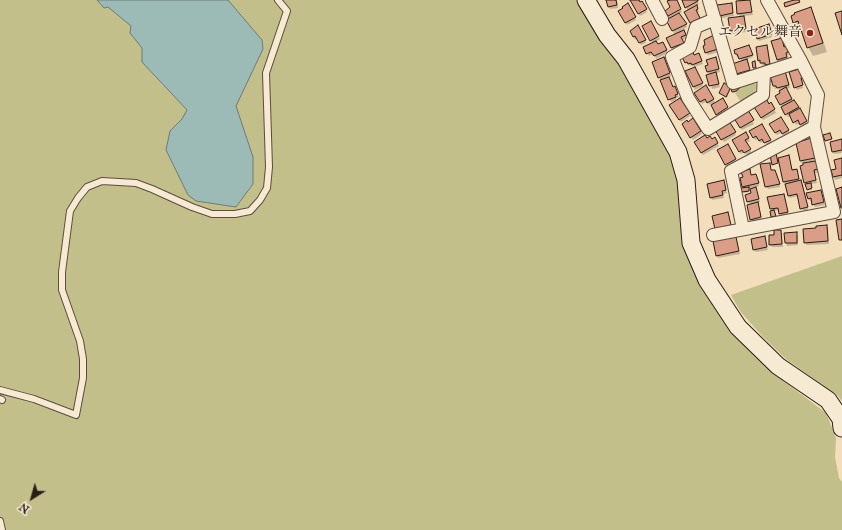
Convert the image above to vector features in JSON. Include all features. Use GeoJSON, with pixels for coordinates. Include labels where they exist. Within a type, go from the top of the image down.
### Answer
{"type":"FeatureCollection","features":[{"type":"Feature","properties":{"kind":"street"},"geometry":{"type":"LineString","coordinates":[[586,0],[607,35],[626,59],[678,152],[686,180],[691,243],[707,280],[738,327],[778,366],[828,400],[841,419],[842,428]]}},
{"type":"Feature","properties":{"kind":"street"},"geometry":{"type":"LineString","coordinates":[[652,0],[662,19]]}},
{"type":"Feature","properties":{"kind":"street"},"geometry":{"type":"LineString","coordinates":[[709,0],[733,83],[801,61]]}},
{"type":"Feature","properties":{"kind":"street"},"geometry":{"type":"LineString","coordinates":[[713,235],[834,212],[814,127],[818,95],[767,0]]}},
{"type":"Feature","properties":{"kind":"street"},"geometry":{"type":"LineString","coordinates":[[715,19],[696,27],[690,47],[672,57],[688,98],[708,129],[763,95],[764,74]]}},
{"type":"Feature","properties":{"kind":"street"},"geometry":{"type":"LineString","coordinates":[[743,229],[732,170],[814,127]]}},
{"type":"Feature","properties":{"kind":"lane"},"geometry":{"type":"LineString","coordinates":[[0,390],[34,399],[76,415],[83,378],[83,359],[80,341],[62,290],[62,272],[70,211],[87,187],[102,181],[136,183],[212,214],[235,214],[250,211],[260,200],[267,188],[269,167],[266,73],[287,11],[278,0]]}},
{"type":"Feature","properties":{"kind":"lane"},"geometry":{"type":"LineString","coordinates":[[0,521],[2,530]]}},
{"type":"Feature","properties":{"kind":"shaded area"},"geometry":{"type":"Polygon","coordinates":[[[0,0],[578,0],[649,113],[675,165],[682,193],[683,242],[703,291],[737,338],[781,379],[826,413],[836,438],[835,457],[839,478],[842,482],[842,530],[0,530],[0,0]]]}},
{"type":"Feature","properties":{"kind":"shaded area"},"geometry":{"type":"Polygon","coordinates":[[[751,81],[757,85],[755,92],[741,102],[735,93],[751,81]]]}},
{"type":"Feature","properties":{"kind":"shaded area"},"geometry":{"type":"Polygon","coordinates":[[[842,256],[842,401],[837,395],[787,360],[763,337],[740,311],[731,295],[842,256]]]}},
{"type":"Feature","properties":{"kind":"water"},"geometry":{"type":"Polygon","coordinates":[[[97,0],[228,0],[262,40],[263,49],[236,106],[253,157],[253,184],[236,207],[196,201],[188,195],[166,150],[170,131],[182,119],[187,110],[142,62],[142,48],[130,33],[131,26],[108,7],[104,8],[97,0]]]}},
{"type":"Feature","properties":{"kind":"building"},"geometry":{"type":"Polygon","coordinates":[[[606,0],[616,0],[617,5],[608,7],[606,0]]]}},
{"type":"Feature","properties":{"kind":"building"},"geometry":{"type":"Polygon","coordinates":[[[630,0],[642,1],[647,9],[638,14],[630,0]]]}},
{"type":"Feature","properties":{"kind":"building"},"geometry":{"type":"Polygon","coordinates":[[[677,0],[681,9],[668,16],[665,11],[670,7],[667,1],[677,0]]]}},
{"type":"Feature","properties":{"kind":"building"},"geometry":{"type":"Polygon","coordinates":[[[682,0],[698,0],[698,1],[685,8],[682,0]]]}},
{"type":"Feature","properties":{"kind":"building"},"geometry":{"type":"Polygon","coordinates":[[[750,0],[752,12],[737,14],[736,1],[750,0]]]}},
{"type":"Feature","properties":{"kind":"building"},"geometry":{"type":"Polygon","coordinates":[[[799,0],[800,2],[785,7],[784,3],[799,0]]]}},
{"type":"Feature","properties":{"kind":"building"},"geometry":{"type":"Polygon","coordinates":[[[628,3],[636,17],[625,23],[618,11],[628,3]]]}},
{"type":"Feature","properties":{"kind":"building"},"geometry":{"type":"Polygon","coordinates":[[[732,3],[733,13],[719,16],[717,5],[732,3]]]}},
{"type":"Feature","properties":{"kind":"building"},"geometry":{"type":"Polygon","coordinates":[[[697,5],[698,9],[696,10],[700,18],[690,23],[684,12],[697,5]]]}},
{"type":"Feature","properties":{"kind":"building","name":"エクセル舞音"},"geometry":{"type":"Polygon","coordinates":[[[811,7],[823,43],[807,48],[798,21],[793,23],[791,16],[795,14],[794,13],[811,7]]]}},
{"type":"Feature","properties":{"kind":"building"},"geometry":{"type":"Polygon","coordinates":[[[842,11],[842,35],[835,13],[842,11]]]}},
{"type":"Feature","properties":{"kind":"building"},"geometry":{"type":"Polygon","coordinates":[[[679,13],[687,24],[672,31],[666,20],[679,13]]]}},
{"type":"Feature","properties":{"kind":"building"},"geometry":{"type":"Polygon","coordinates":[[[744,16],[746,29],[730,31],[728,18],[744,16]]]}},
{"type":"Feature","properties":{"kind":"building"},"geometry":{"type":"Polygon","coordinates":[[[651,21],[659,36],[650,41],[642,26],[651,21]]]}},
{"type":"Feature","properties":{"kind":"building"},"geometry":{"type":"Polygon","coordinates":[[[769,24],[772,34],[757,39],[754,29],[769,24]]]}},
{"type":"Feature","properties":{"kind":"building"},"geometry":{"type":"Polygon","coordinates":[[[638,25],[646,40],[639,43],[630,31],[638,25]]]}},
{"type":"Feature","properties":{"kind":"building"},"geometry":{"type":"Polygon","coordinates":[[[684,30],[686,35],[681,37],[684,43],[671,48],[666,38],[684,30]]]}},
{"type":"Feature","properties":{"kind":"building"},"geometry":{"type":"Polygon","coordinates":[[[714,35],[718,49],[705,53],[703,46],[705,45],[704,40],[714,35]]]}},
{"type":"Feature","properties":{"kind":"building"},"geometry":{"type":"Polygon","coordinates":[[[782,38],[784,47],[787,46],[787,57],[777,60],[771,41],[782,38]]]}},
{"type":"Feature","properties":{"kind":"building"},"geometry":{"type":"Polygon","coordinates":[[[656,41],[658,44],[663,42],[667,50],[654,56],[651,52],[646,54],[643,47],[656,41]]]}},
{"type":"Feature","properties":{"kind":"building"},"geometry":{"type":"Polygon","coordinates":[[[749,45],[753,55],[739,59],[734,50],[749,45]]]}},
{"type":"Feature","properties":{"kind":"building"},"geometry":{"type":"Polygon","coordinates":[[[767,45],[770,64],[765,65],[765,63],[760,63],[760,60],[758,61],[756,47],[767,45]]]}},
{"type":"Feature","properties":{"kind":"building"},"geometry":{"type":"Polygon","coordinates":[[[693,52],[694,55],[699,53],[702,61],[692,65],[691,63],[685,63],[682,57],[693,52]]]}},
{"type":"Feature","properties":{"kind":"building"},"geometry":{"type":"Polygon","coordinates":[[[664,57],[670,73],[658,78],[652,62],[664,57]]]}},
{"type":"Feature","properties":{"kind":"building"},"geometry":{"type":"Polygon","coordinates":[[[716,57],[719,69],[707,72],[705,66],[708,65],[706,60],[716,57]]]}},
{"type":"Feature","properties":{"kind":"building"},"geometry":{"type":"Polygon","coordinates":[[[747,59],[750,70],[736,74],[732,64],[747,59]]]}},
{"type":"Feature","properties":{"kind":"building"},"geometry":{"type":"Polygon","coordinates":[[[755,61],[756,68],[753,68],[752,62],[755,61]]]}},
{"type":"Feature","properties":{"kind":"building"},"geometry":{"type":"Polygon","coordinates":[[[695,67],[703,83],[693,87],[685,71],[695,67]]]}},
{"type":"Feature","properties":{"kind":"building"},"geometry":{"type":"Polygon","coordinates":[[[799,69],[803,85],[794,88],[789,72],[799,69]]]}},
{"type":"Feature","properties":{"kind":"building"},"geometry":{"type":"Polygon","coordinates":[[[785,71],[789,85],[777,88],[776,86],[773,86],[770,76],[785,71]]]}},
{"type":"Feature","properties":{"kind":"building"},"geometry":{"type":"Polygon","coordinates":[[[716,72],[719,84],[709,86],[706,75],[716,72]]]}},
{"type":"Feature","properties":{"kind":"building"},"geometry":{"type":"Polygon","coordinates":[[[669,77],[678,94],[675,95],[676,97],[668,100],[660,80],[669,77]]]}},
{"type":"Feature","properties":{"kind":"building"},"geometry":{"type":"Polygon","coordinates":[[[724,83],[729,86],[730,89],[726,97],[719,93],[724,83]]]}},
{"type":"Feature","properties":{"kind":"building"},"geometry":{"type":"Polygon","coordinates":[[[706,85],[714,99],[707,103],[705,99],[700,102],[694,93],[706,85]]]}},
{"type":"Feature","properties":{"kind":"building"},"geometry":{"type":"Polygon","coordinates":[[[730,86],[742,86],[736,91],[732,92],[730,86]]]}},
{"type":"Feature","properties":{"kind":"building"},"geometry":{"type":"Polygon","coordinates":[[[786,87],[792,99],[780,105],[775,96],[780,93],[779,91],[786,87]]]}},
{"type":"Feature","properties":{"kind":"building"},"geometry":{"type":"Polygon","coordinates":[[[680,98],[690,113],[679,120],[669,105],[680,98]]]}},
{"type":"Feature","properties":{"kind":"building"},"geometry":{"type":"Polygon","coordinates":[[[723,98],[728,107],[716,115],[711,105],[723,98]]]}},
{"type":"Feature","properties":{"kind":"building"},"geometry":{"type":"Polygon","coordinates":[[[767,100],[769,104],[771,102],[775,109],[761,118],[754,107],[767,100]]]}},
{"type":"Feature","properties":{"kind":"building"},"geometry":{"type":"Polygon","coordinates":[[[794,100],[799,107],[785,115],[781,107],[794,100]]]}},
{"type":"Feature","properties":{"kind":"building"},"geometry":{"type":"Polygon","coordinates":[[[800,108],[807,121],[800,125],[798,120],[793,123],[789,114],[800,108]]]}},
{"type":"Feature","properties":{"kind":"building"},"geometry":{"type":"Polygon","coordinates":[[[748,110],[754,120],[740,128],[734,118],[748,110]]]}},
{"type":"Feature","properties":{"kind":"building"},"geometry":{"type":"Polygon","coordinates":[[[781,117],[789,130],[782,134],[780,130],[775,133],[769,124],[781,117]]]}},
{"type":"Feature","properties":{"kind":"building"},"geometry":{"type":"Polygon","coordinates":[[[693,118],[701,131],[690,138],[682,124],[693,118]]]}},
{"type":"Feature","properties":{"kind":"building"},"geometry":{"type":"Polygon","coordinates":[[[729,121],[736,132],[721,140],[715,130],[729,121]]]}},
{"type":"Feature","properties":{"kind":"building"},"geometry":{"type":"Polygon","coordinates":[[[762,124],[771,140],[764,143],[762,139],[759,141],[756,136],[753,138],[749,131],[762,124]]]}},
{"type":"Feature","properties":{"kind":"building"},"geometry":{"type":"Polygon","coordinates":[[[746,132],[749,138],[745,140],[751,149],[744,153],[742,150],[739,152],[732,140],[746,132]]]}},
{"type":"Feature","properties":{"kind":"building"},"geometry":{"type":"Polygon","coordinates":[[[830,133],[832,139],[825,141],[823,135],[830,133]]]}},
{"type":"Feature","properties":{"kind":"building"},"geometry":{"type":"Polygon","coordinates":[[[705,135],[707,138],[710,136],[712,139],[715,137],[718,143],[701,153],[694,142],[705,135]]]}},
{"type":"Feature","properties":{"kind":"building"},"geometry":{"type":"Polygon","coordinates":[[[811,138],[815,158],[800,161],[796,143],[811,138]]]}},
{"type":"Feature","properties":{"kind":"building"},"geometry":{"type":"Polygon","coordinates":[[[842,139],[842,150],[832,152],[830,142],[842,139]]]}},
{"type":"Feature","properties":{"kind":"building"},"geometry":{"type":"Polygon","coordinates":[[[728,144],[736,159],[725,165],[717,150],[728,144]]]}},
{"type":"Feature","properties":{"kind":"building"},"geometry":{"type":"Polygon","coordinates":[[[776,153],[778,163],[772,165],[770,155],[776,153]]]}},
{"type":"Feature","properties":{"kind":"building"},"geometry":{"type":"Polygon","coordinates":[[[789,155],[792,170],[797,169],[799,179],[783,182],[778,158],[789,155]]]}},
{"type":"Feature","properties":{"kind":"building"},"geometry":{"type":"Polygon","coordinates":[[[842,158],[842,175],[833,177],[831,170],[836,169],[834,160],[842,158]]]}},
{"type":"Feature","properties":{"kind":"building"},"geometry":{"type":"Polygon","coordinates":[[[816,161],[818,169],[814,170],[816,180],[804,183],[800,166],[803,165],[803,163],[816,161]]]}},
{"type":"Feature","properties":{"kind":"building"},"geometry":{"type":"Polygon","coordinates":[[[770,163],[771,170],[775,170],[780,184],[765,187],[760,164],[770,163]]]}},
{"type":"Feature","properties":{"kind":"building"},"geometry":{"type":"Polygon","coordinates":[[[750,169],[751,175],[756,174],[759,183],[742,187],[740,178],[743,177],[741,172],[750,169]]]}},
{"type":"Feature","properties":{"kind":"building"},"geometry":{"type":"Polygon","coordinates":[[[724,180],[726,190],[722,191],[723,195],[710,198],[707,184],[724,180]]]}},
{"type":"Feature","properties":{"kind":"building"},"geometry":{"type":"Polygon","coordinates":[[[801,180],[808,207],[800,209],[797,194],[788,196],[785,184],[801,180]]]}},
{"type":"Feature","properties":{"kind":"building"},"geometry":{"type":"Polygon","coordinates":[[[811,183],[812,188],[807,190],[805,184],[811,183]]]}},
{"type":"Feature","properties":{"kind":"building"},"geometry":{"type":"Polygon","coordinates":[[[749,187],[749,191],[742,192],[741,188],[749,187]]]}},
{"type":"Feature","properties":{"kind":"building"},"geometry":{"type":"Polygon","coordinates":[[[756,187],[759,199],[747,202],[745,195],[751,193],[750,189],[756,187]]]}},
{"type":"Feature","properties":{"kind":"building"},"geometry":{"type":"Polygon","coordinates":[[[842,187],[842,208],[841,208],[836,189],[842,187]]]}},
{"type":"Feature","properties":{"kind":"building"},"geometry":{"type":"Polygon","coordinates":[[[821,190],[824,202],[812,205],[811,198],[808,199],[806,193],[821,190]]]}},
{"type":"Feature","properties":{"kind":"building"},"geometry":{"type":"Polygon","coordinates":[[[784,194],[788,212],[779,214],[778,208],[770,209],[767,197],[784,194]]]}},
{"type":"Feature","properties":{"kind":"building"},"geometry":{"type":"Polygon","coordinates":[[[758,202],[761,217],[750,220],[747,205],[758,202]]]}},
{"type":"Feature","properties":{"kind":"building"},"geometry":{"type":"Polygon","coordinates":[[[774,210],[776,216],[771,217],[770,211],[774,210]]]}},
{"type":"Feature","properties":{"kind":"building"},"geometry":{"type":"Polygon","coordinates":[[[728,212],[731,225],[715,229],[712,216],[728,212]]]}},
{"type":"Feature","properties":{"kind":"building"},"geometry":{"type":"Polygon","coordinates":[[[842,219],[842,240],[839,240],[836,220],[842,219]]]}},
{"type":"Feature","properties":{"kind":"building"},"geometry":{"type":"Polygon","coordinates":[[[827,225],[828,241],[804,243],[803,229],[827,225]]]}},
{"type":"Feature","properties":{"kind":"building"},"geometry":{"type":"Polygon","coordinates":[[[774,230],[781,230],[782,244],[769,245],[769,235],[774,235],[774,230]]]}},
{"type":"Feature","properties":{"kind":"building"},"geometry":{"type":"Polygon","coordinates":[[[797,232],[797,243],[785,243],[784,233],[797,232]]]}},
{"type":"Feature","properties":{"kind":"building"},"geometry":{"type":"Polygon","coordinates":[[[765,236],[767,247],[753,250],[751,239],[765,236]]]}},
{"type":"Feature","properties":{"kind":"building"},"geometry":{"type":"Polygon","coordinates":[[[736,237],[739,251],[716,256],[713,241],[736,237]]]}},
{"type":"Feature","properties":{"kind":"place","name":"エクセル舞音"},"geometry":{"type":"Point","coordinates":[810,33]}}]}
